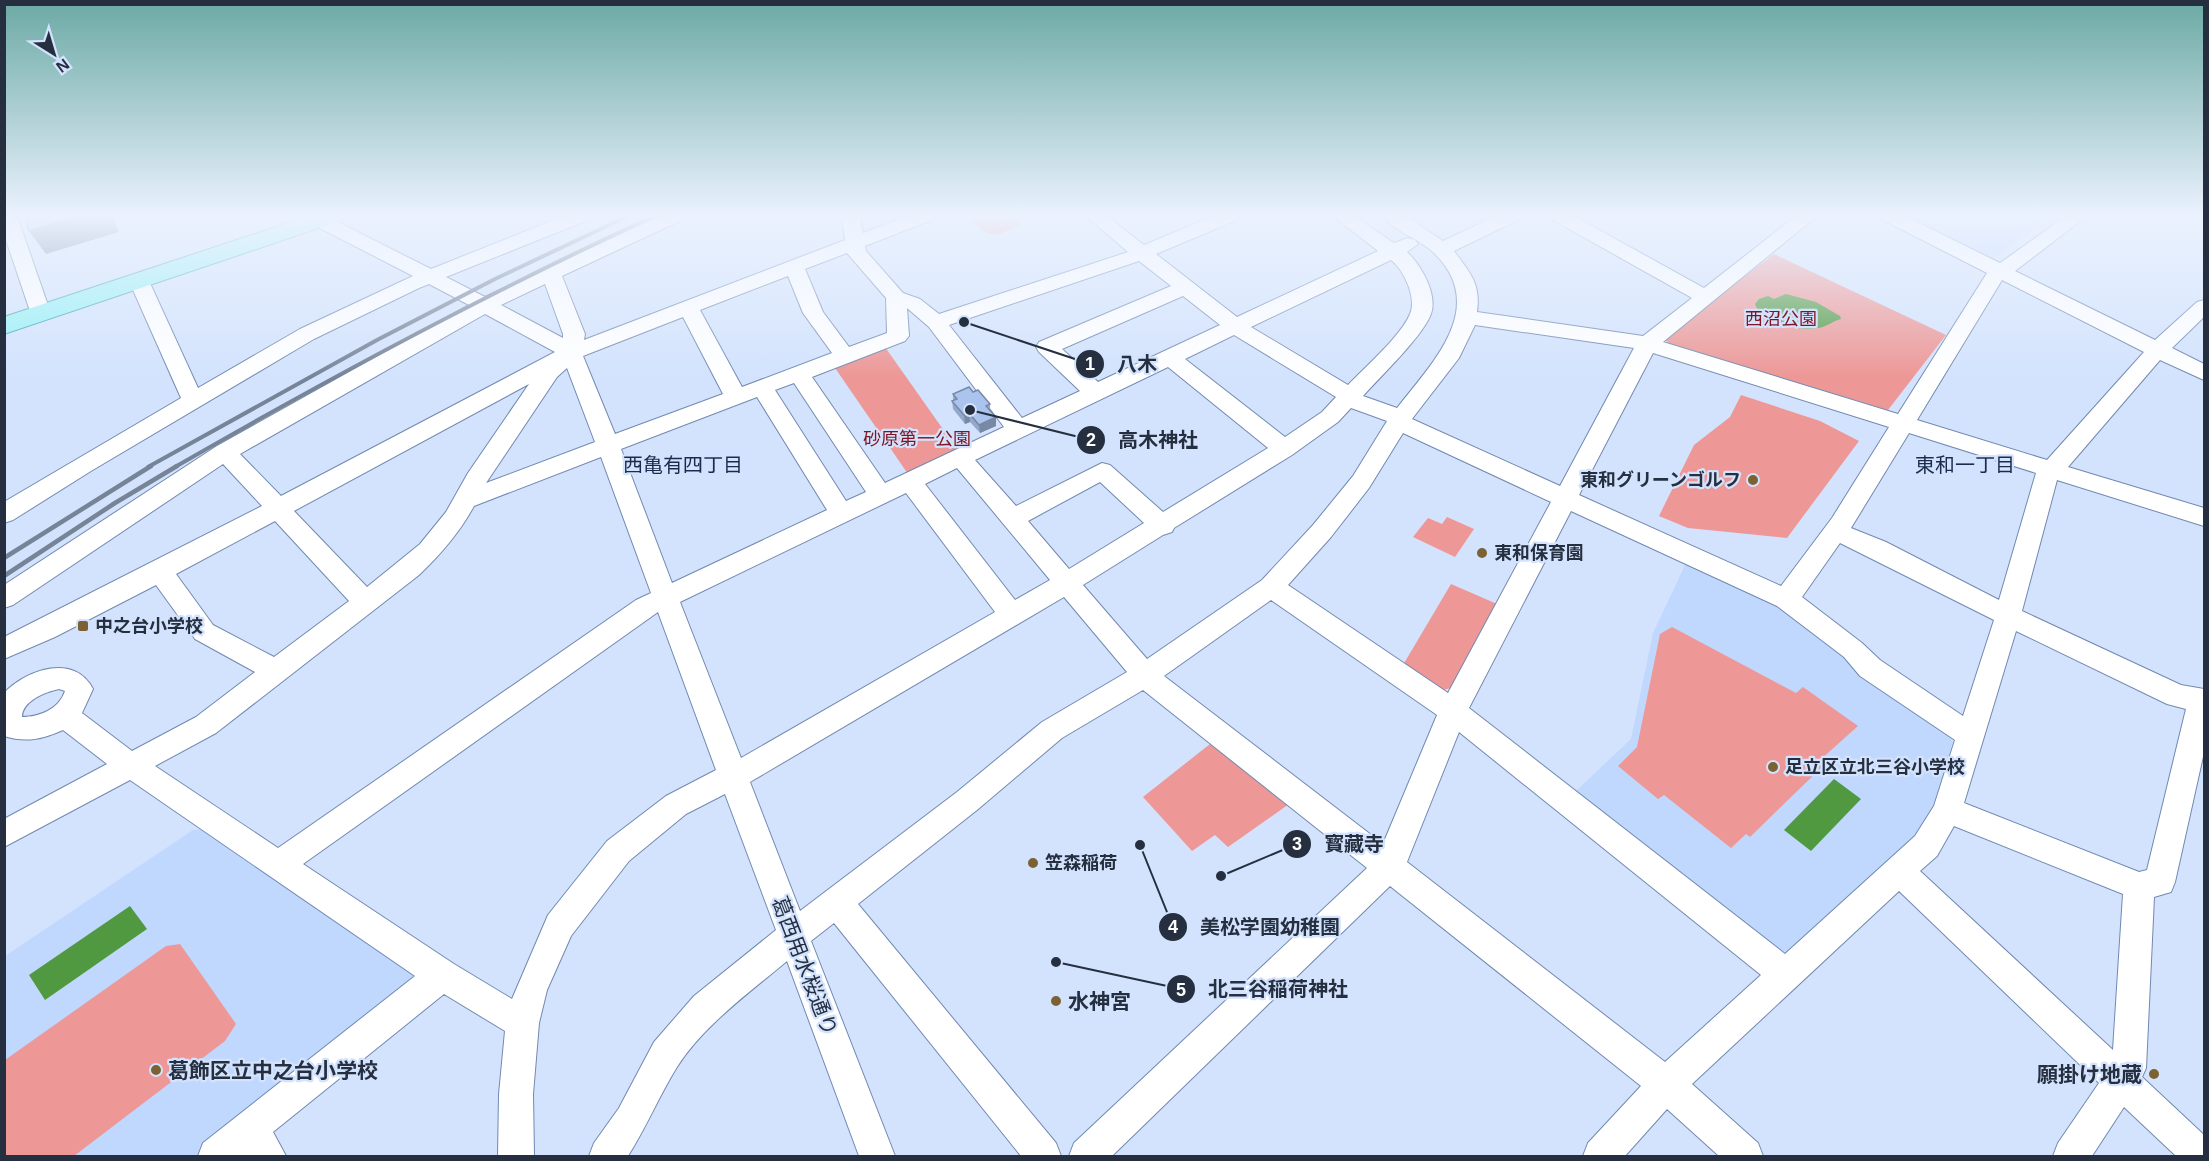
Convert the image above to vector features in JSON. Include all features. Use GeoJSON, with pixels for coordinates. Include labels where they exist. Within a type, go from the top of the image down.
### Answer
{"type":"FeatureCollection","features":[{"type":"Feature","properties":{"kind":"main road"},"geometry":{"type":"LineString","coordinates":[[4,326],[170,270]]}},
{"type":"Feature","properties":{"kind":"street"},"geometry":{"type":"LineString","coordinates":[[26,270],[41,314]]}},
{"type":"Feature","properties":{"kind":"street"},"geometry":{"type":"LineString","coordinates":[[418,270],[558,342],[571,352]]}},
{"type":"Feature","properties":{"kind":"street"},"geometry":{"type":"LineString","coordinates":[[10,504],[307,334],[364,305],[448,270]]}},
{"type":"Feature","properties":{"kind":"street"},"geometry":{"type":"LineString","coordinates":[[4,598],[225,452],[485,305],[557,270]]}},
{"type":"Feature","properties":{"kind":"street"},"geometry":{"type":"LineString","coordinates":[[4,649],[160,571],[571,352],[783,270]]}},
{"type":"Feature","properties":{"kind":"street"},"geometry":{"type":"LineString","coordinates":[[796,270],[813,313],[845,356]]}},
{"type":"Feature","properties":{"kind":"street"},"geometry":{"type":"LineString","coordinates":[[872,270],[896,297],[913,303],[936,322],[1019,430]]}},
{"type":"Feature","properties":{"kind":"street"},"geometry":{"type":"LineString","coordinates":[[936,322],[1091,270]]}},
{"type":"Feature","properties":{"kind":"street"},"geometry":{"type":"LineString","coordinates":[[1165,270],[1236,327],[1347,397],[1786,599],[1853,650],[1870,668],[1969,735]]}},
{"type":"Feature","properties":{"kind":"street"},"geometry":{"type":"LineString","coordinates":[[279,864],[636,614],[666,597],[1355,270]]}},
{"type":"Feature","properties":{"kind":"street"},"geometry":{"type":"LineString","coordinates":[[516,1156],[516,1094],[522,1023],[531,990],[559,926],[618,850],[676,805],[753,766],[1066,583],[1162,526],[1284,449],[1330,417],[1400,343],[1419,316],[1421,300],[1418,283],[1412,270]]}},
{"type":"Feature","properties":{"kind":"street"},"geometry":{"type":"LineString","coordinates":[[607,1156],[631,1120],[666,1054],[706,1008],[794,935],[967,801],[1052,730],[1145,675],[1271,587],[1322,531],[1361,482],[1399,420],[1450,353],[1464,328],[1467,317],[1469,294],[1457,270]]}},
{"type":"Feature","properties":{"kind":"street"},"geometry":{"type":"LineString","coordinates":[[1657,270],[1705,297]]}},
{"type":"Feature","properties":{"kind":"street"},"geometry":{"type":"LineString","coordinates":[[1088,1156],[1389,867],[1453,711],[1647,344],[1739,270]]}},
{"type":"Feature","properties":{"kind":"street"},"geometry":{"type":"LineString","coordinates":[[1998,270],[2205,373]]}},
{"type":"Feature","properties":{"kind":"street"},"geometry":{"type":"LineString","coordinates":[[1786,599],[1835,531],[1995,276],[2004,270]]}},
{"type":"Feature","properties":{"kind":"street"},"geometry":{"type":"LineString","coordinates":[[4,834],[206,724],[429,551],[467,499],[476,479],[549,372],[571,352],[574,334],[571,321],[551,273]]}},
{"type":"Feature","properties":{"kind":"street"},"geometry":{"type":"LineString","coordinates":[[139,281],[193,400]]}},
{"type":"Feature","properties":{"kind":"street"},"geometry":{"type":"LineString","coordinates":[[1096,393],[1047,347],[1186,287]]}},
{"type":"Feature","properties":{"kind":"street"},"geometry":{"type":"LineString","coordinates":[[467,499],[898,336],[896,297]]}},
{"type":"Feature","properties":{"kind":"street"},"geometry":{"type":"LineString","coordinates":[[1601,1156],[1666,1084],[1784,973],[1926,846],[1947,810],[2008,616],[2046,477],[2158,349],[2205,306]]}},
{"type":"Feature","properties":{"kind":"street"},"geometry":{"type":"LineString","coordinates":[[688,307],[736,397]]}},
{"type":"Feature","properties":{"kind":"street"},"geometry":{"type":"LineString","coordinates":[[1467,317],[1647,344],[2205,517]]}},
{"type":"Feature","properties":{"kind":"street","name":"葛西用水桜通り"},"geometry":{"type":"LineString","coordinates":[[571,352],[877,1156]]}},
{"type":"Feature","properties":{"kind":"street"},"geometry":{"type":"LineString","coordinates":[[1171,358],[1284,449]]}},
{"type":"Feature","properties":{"kind":"street"},"geometry":{"type":"LineString","coordinates":[[798,374],[881,495]]}},
{"type":"Feature","properties":{"kind":"street"},"geometry":{"type":"LineString","coordinates":[[762,387],[842,514]]}},
{"type":"Feature","properties":{"kind":"street"},"geometry":{"type":"LineString","coordinates":[[225,452],[365,602]]}},
{"type":"Feature","properties":{"kind":"street"},"geometry":{"type":"LineString","coordinates":[[961,459],[1145,675],[1162,691],[1666,1084],[1746,1156]]}},
{"type":"Feature","properties":{"kind":"street"},"geometry":{"type":"LineString","coordinates":[[1013,518],[1102,471],[1162,526]]}},
{"type":"Feature","properties":{"kind":"street"},"geometry":{"type":"LineString","coordinates":[[910,482],[1011,614]]}},
{"type":"Feature","properties":{"kind":"street"},"geometry":{"type":"LineString","coordinates":[[1835,531],[1877,549],[2008,616],[2177,696],[2203,700],[2160,882],[2139,886],[1947,810]]}},
{"type":"Feature","properties":{"kind":"street"},"geometry":{"type":"LineString","coordinates":[[160,571],[196,624],[204,632],[276,671]]}},
{"type":"Feature","properties":{"kind":"street"},"geometry":{"type":"LineString","coordinates":[[1271,587],[1453,711],[1784,973]]}},
{"type":"Feature","properties":{"kind":"street"},"geometry":{"type":"LineString","coordinates":[[69,679],[76,683],[79,689],[78,697],[64,715],[42,727],[21,729],[13,727],[7,715],[15,699],[14,686],[47,680],[69,679]]}},
{"type":"Feature","properties":{"kind":"street"},"geometry":{"type":"LineString","coordinates":[[64,715],[130,765],[442,975],[522,1023]]}},
{"type":"Feature","properties":{"kind":"street"},"geometry":{"type":"LineString","coordinates":[[1899,871],[2200,1156]]}},
{"type":"Feature","properties":{"kind":"street"},"geometry":{"type":"LineString","coordinates":[[2071,1156],[2129,1068],[2139,886]]}},
{"type":"Feature","properties":{"kind":"street"},"geometry":{"type":"LineString","coordinates":[[836,902],[1043,1156]]}},
{"type":"Feature","properties":{"kind":"street"},"geometry":{"type":"LineString","coordinates":[[216,1156],[259,1143],[442,975]]}},
{"type":"Feature","properties":{"kind":"street"},"geometry":{"type":"LineString","coordinates":[[631,1120],[631,1156]]}},
{"type":"Feature","properties":{"kind":"shaded area"},"geometry":{"type":"Polygon","coordinates":[[[1786,294],[1816,302],[1840,316],[1841,319],[1818,328],[1792,327],[1765,317],[1755,304],[1759,299],[1768,296],[1774,299],[1786,294]]]}},
{"type":"Feature","properties":{"kind":"shaded area","name":"足立区立北三谷小学校"},"geometry":{"type":"Polygon","coordinates":[[[1687,561],[1776,602],[1944,728],[1953,742],[1933,806],[1914,842],[1789,952],[1768,949],[1575,792],[1631,739],[1653,633],[1687,561]]]}},
{"type":"Feature","properties":{"kind":"shaded area"},"geometry":{"type":"Polygon","coordinates":[[[1834,779],[1861,799],[1811,851],[1784,830],[1834,779]]]}},
{"type":"Feature","properties":{"kind":"shaded area","name":"葛飾区立中之台小学校"},"geometry":{"type":"Polygon","coordinates":[[[201,829],[417,973],[417,984],[198,1156],[5,1156],[5,956],[193,830],[201,829]]]}},
{"type":"Feature","properties":{"kind":"shaded area"},"geometry":{"type":"Polygon","coordinates":[[[130,906],[147,929],[45,1000],[29,975],[130,906]]]}},
{"type":"Feature","properties":{"kind":"green space","name":"西沼公園"},"geometry":{"type":"Polygon","coordinates":[[[1753,270],[1808,270],[1946,335],[1888,410],[1669,344],[1664,338],[1753,270]]]}},
{"type":"Feature","properties":{"kind":"green space","name":"砂原第一公園"},"geometry":{"type":"Polygon","coordinates":[[[885,347],[959,452],[908,474],[833,365],[885,347]]]}},
{"type":"Feature","properties":{"kind":"green space","name":"東和グリーンゴルフ"},"geometry":{"type":"Polygon","coordinates":[[[1741,395],[1820,421],[1859,441],[1787,538],[1688,528],[1659,516],[1694,445],[1730,417],[1741,395]]]}},
{"type":"Feature","properties":{"kind":"green space"},"geometry":{"type":"Polygon","coordinates":[[[1447,517],[1474,529],[1455,557],[1413,537],[1428,518],[1442,524],[1447,517]]]}},
{"type":"Feature","properties":{"kind":"green space"},"geometry":{"type":"Polygon","coordinates":[[[1451,584],[1497,604],[1454,687],[1440,691],[1403,665],[1451,584]]]}},
{"type":"Feature","properties":{"kind":"green space"},"geometry":{"type":"Polygon","coordinates":[[[1672,627],[1796,693],[1803,687],[1858,726],[1820,760],[1825,764],[1750,837],[1746,834],[1731,848],[1664,795],[1658,799],[1618,766],[1637,747],[1660,634],[1672,627]]]}},
{"type":"Feature","properties":{"kind":"green space"},"geometry":{"type":"Polygon","coordinates":[[[1210,744],[1289,804],[1228,847],[1215,835],[1192,851],[1143,797],[1210,744]]]}},
{"type":"Feature","properties":{"kind":"green space"},"geometry":{"type":"Polygon","coordinates":[[[180,944],[236,1024],[225,1041],[74,1156],[5,1156],[5,1060],[166,946],[180,944]]]}},
{"type":"Feature","properties":{"kind":"building"},"geometry":{"type":"Polygon","coordinates":[[[969,387],[973,392],[978,390],[990,404],[986,406],[996,417],[979,425],[969,413],[964,415],[952,401],[957,399],[953,394],[969,387]]]}},
{"type":"Feature","properties":{"kind":"railway"},"geometry":{"type":"LineString","coordinates":[[148,467],[377,340],[514,270]]}},
{"type":"Feature","properties":{"kind":"railway"},"geometry":{"type":"LineString","coordinates":[[175,467],[412,336],[542,270]]}},
{"type":"Feature","properties":{"kind":"railway"},"geometry":{"type":"LineString","coordinates":[[4,558],[151,466]]}},
{"type":"Feature","properties":{"kind":"railway"},"geometry":{"type":"LineString","coordinates":[[4,576],[115,503],[177,466]]}},
{"type":"Feature","properties":{"kind":"place","name":"八木"},"geometry":{"type":"Point","coordinates":[964,322]}},
{"type":"Feature","properties":{"kind":"place","name":"高木神社"},"geometry":{"type":"Point","coordinates":[970,410]}},
{"type":"Feature","properties":{"kind":"place","name":"東和グリーンゴルフ"},"geometry":{"type":"Point","coordinates":[1753,480]}},
{"type":"Feature","properties":{"kind":"place","name":"東和保育園"},"geometry":{"type":"Point","coordinates":[1482,553]}},
{"type":"Feature","properties":{"kind":"place","name":"中之台小学校"},"geometry":{"type":"Point","coordinates":[83,626]}},
{"type":"Feature","properties":{"kind":"place","name":"足立区立北三谷小学校"},"geometry":{"type":"Point","coordinates":[1773,767]}},
{"type":"Feature","properties":{"kind":"place","name":"美松学園幼稚園"},"geometry":{"type":"Point","coordinates":[1140,845]}},
{"type":"Feature","properties":{"kind":"place","name":"笠森稲荷"},"geometry":{"type":"Point","coordinates":[1033,863]}},
{"type":"Feature","properties":{"kind":"place","name":"寳藏寺"},"geometry":{"type":"Point","coordinates":[1221,876]}},
{"type":"Feature","properties":{"kind":"place","name":"北三谷稲荷神社"},"geometry":{"type":"Point","coordinates":[1056,962]}},
{"type":"Feature","properties":{"kind":"place","name":"水神宮"},"geometry":{"type":"Point","coordinates":[1056,1001]}},
{"type":"Feature","properties":{"kind":"place","name":"葛飾区立中之台小学校"},"geometry":{"type":"Point","coordinates":[156,1070]}},
{"type":"Feature","properties":{"kind":"place","name":"願掛け地蔵"},"geometry":{"type":"Point","coordinates":[2154,1074]}},
{"type":"Feature","properties":{"kind":"district","name":"西亀有四丁目"},"geometry":{"type":"Point","coordinates":[683,465]}},
{"type":"Feature","properties":{"kind":"district","name":"東和一丁目"},"geometry":{"type":"Point","coordinates":[1965,465]}}]}
